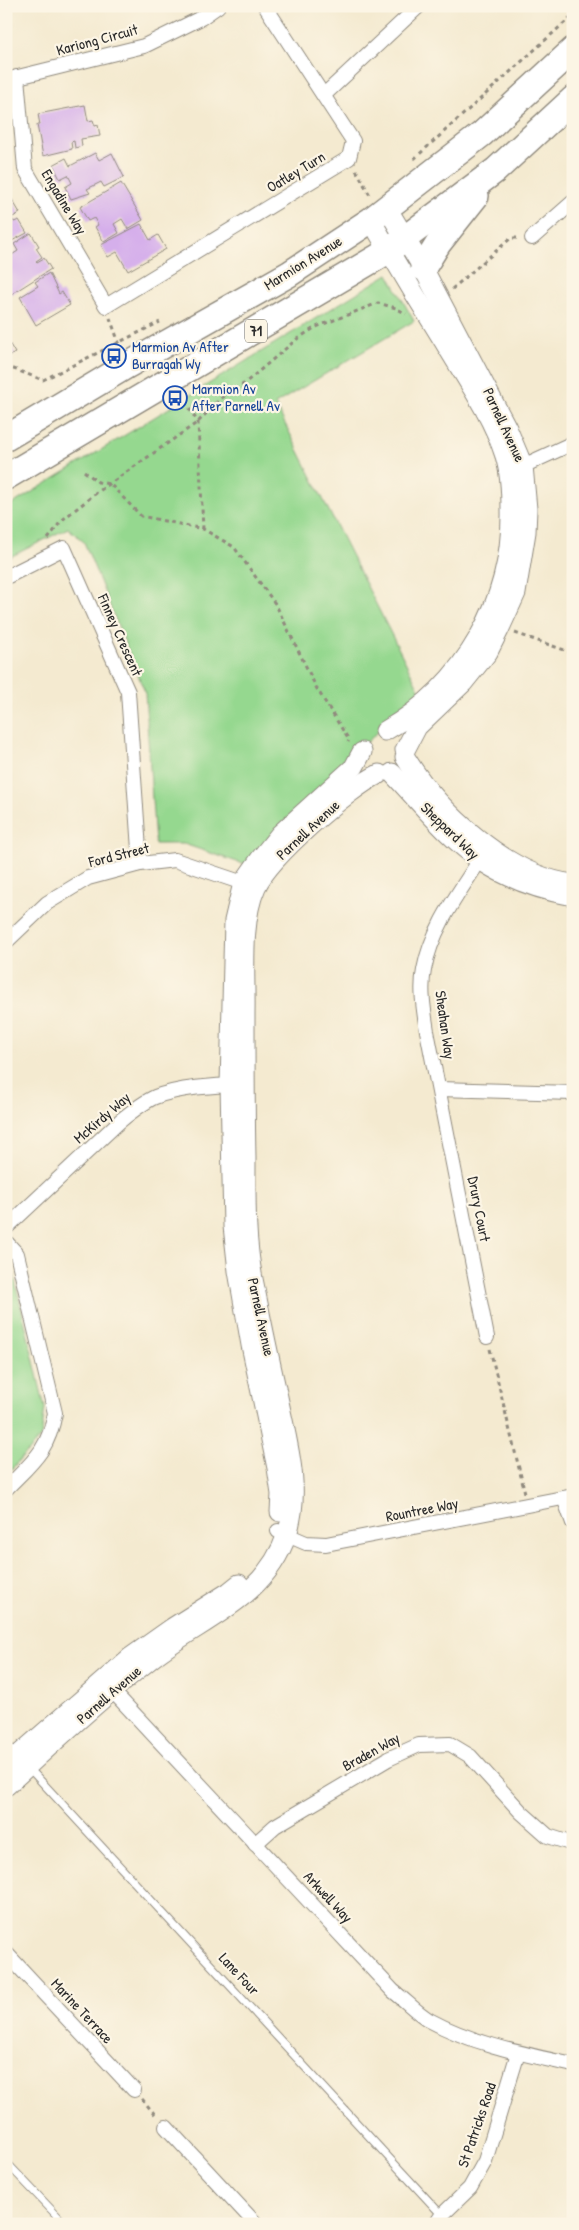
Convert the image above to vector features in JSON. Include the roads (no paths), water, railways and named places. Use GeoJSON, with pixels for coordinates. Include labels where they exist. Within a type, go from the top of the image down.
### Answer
{"type":"FeatureCollection","features":[{"type":"Feature","properties":{"kind":"highway","name":"Marmion Avenue"},"geometry":{"type":"LineString","coordinates":[[6,438],[128,365],[289,274],[375,204],[482,134],[573,50]]}},
{"type":"Feature","properties":{"kind":"highway","name":"71"},"geometry":{"type":"LineString","coordinates":[[6,477],[171,381],[397,245],[496,170],[573,99]]}},
{"type":"Feature","properties":{"kind":"highway"},"geometry":{"type":"LineString","coordinates":[[423,268],[438,244],[496,170]]}},
{"type":"Feature","properties":{"kind":"street","name":"Kariong Circuit"},"geometry":{"type":"LineString","coordinates":[[12,79],[144,46],[201,18],[218,6]]}},
{"type":"Feature","properties":{"kind":"street","name":"Oatley Turn"},"geometry":{"type":"LineString","coordinates":[[106,306],[349,158],[353,141],[265,6]]}},
{"type":"Feature","properties":{"kind":"street"},"geometry":{"type":"LineString","coordinates":[[324,95],[419,6]]}},
{"type":"Feature","properties":{"kind":"street","name":"Engadine Way"},"geometry":{"type":"LineString","coordinates":[[12,79],[25,169],[106,306]]}},
{"type":"Feature","properties":{"kind":"street"},"geometry":{"type":"LineString","coordinates":[[532,238],[573,202]]}},
{"type":"Feature","properties":{"kind":"street","name":"Parnell Avenue"},"geometry":{"type":"LineString","coordinates":[[375,204],[397,245],[426,313],[463,373],[494,430],[506,458],[515,467]]}},
{"type":"Feature","properties":{"kind":"street","name":"Parnell Avenue"},"geometry":{"type":"LineString","coordinates":[[249,885],[349,792],[403,764],[405,754],[417,727],[463,683],[488,652],[516,593],[523,555],[526,509],[515,467],[508,428],[423,268],[397,245]]}},
{"type":"Feature","properties":{"kind":"street"},"geometry":{"type":"LineString","coordinates":[[515,467],[573,443]]}},
{"type":"Feature","properties":{"kind":"street","name":"Parnell Avenue"},"geometry":{"type":"LineString","coordinates":[[6,1786],[14,1758],[108,1686],[184,1635],[220,1614],[250,1590],[272,1564],[294,1498],[292,1474],[252,1274],[246,1220],[237,1085],[249,885],[280,834],[351,769],[372,734],[385,731],[401,722],[439,689],[470,652],[495,608],[508,562],[512,533],[511,494],[515,467]]}},
{"type":"Feature","properties":{"kind":"street","name":"Finney Crescent"},"geometry":{"type":"LineString","coordinates":[[6,577],[64,548],[128,692],[140,864]]}},
{"type":"Feature","properties":{"kind":"street"},"geometry":{"type":"LineString","coordinates":[[385,731],[399,737],[405,754]]}},
{"type":"Feature","properties":{"kind":"street"},"geometry":{"type":"LineString","coordinates":[[362,752],[365,763],[374,772],[386,774]]}},
{"type":"Feature","properties":{"kind":"street","name":"Sheppard Way"},"geometry":{"type":"LineString","coordinates":[[405,754],[416,774],[484,854],[524,883],[550,892],[573,896]]}},
{"type":"Feature","properties":{"kind":"street","name":"Sheppard Way"},"geometry":{"type":"LineString","coordinates":[[386,774],[462,845],[573,884]]}},
{"type":"Feature","properties":{"kind":"street","name":"Sheahan Way"},"geometry":{"type":"LineString","coordinates":[[438,1088],[426,1031],[422,999],[424,971],[439,925],[484,854]]}},
{"type":"Feature","properties":{"kind":"street","name":"Ford Street"},"geometry":{"type":"LineString","coordinates":[[6,942],[47,904],[88,878],[140,864],[175,860],[249,885]]}},
{"type":"Feature","properties":{"kind":"street","name":"McKirdy Way"},"geometry":{"type":"LineString","coordinates":[[6,1228],[138,1106],[171,1092],[237,1085]]}},
{"type":"Feature","properties":{"kind":"street"},"geometry":{"type":"LineString","coordinates":[[438,1088],[573,1093]]}},
{"type":"Feature","properties":{"kind":"street","name":"Drury Court"},"geometry":{"type":"LineString","coordinates":[[438,1088],[487,1337]]}},
{"type":"Feature","properties":{"kind":"street"},"geometry":{"type":"LineString","coordinates":[[6,1242],[17,1254],[55,1412],[52,1433],[40,1454],[6,1489]]}},
{"type":"Feature","properties":{"kind":"street"},"geometry":{"type":"LineString","coordinates":[[568,1497],[573,1523]]}},
{"type":"Feature","properties":{"kind":"street","name":"Rountree Way"},"geometry":{"type":"LineString","coordinates":[[282,1533],[306,1543],[326,1544],[568,1497]]}},
{"type":"Feature","properties":{"kind":"street","name":"Arkwell Way"},"geometry":{"type":"LineString","coordinates":[[108,1686],[393,1991],[421,2014],[474,2040],[573,2066]]}},
{"type":"Feature","properties":{"kind":"street","name":"Braden Way"},"geometry":{"type":"LineString","coordinates":[[255,1844],[275,1826],[388,1759],[419,1744],[450,1744],[470,1756],[521,1812],[548,1836],[573,1844]]}},
{"type":"Feature","properties":{"kind":"street","name":"Marine Terrace"},"geometry":{"type":"LineString","coordinates":[[6,1953],[134,2090]]}},
{"type":"Feature","properties":{"kind":"street","name":"St Patricks Road"},"geometry":{"type":"LineString","coordinates":[[443,2221],[470,2188],[484,2161],[518,2053]]}},
{"type":"Feature","properties":{"kind":"street"},"geometry":{"type":"LineString","coordinates":[[166,2127],[256,2224]]}},
{"type":"Feature","properties":{"kind":"lane","name":"Lane Four"},"geometry":{"type":"LineString","coordinates":[[14,1758],[443,2221]]}},
{"type":"Feature","properties":{"kind":"lane"},"geometry":{"type":"LineString","coordinates":[[6,2162],[65,2224]]}},
{"type":"Feature","properties":{"kind":"place","name":"Marmion Av After Burragah Wy"},"geometry":{"type":"Point","coordinates":[114,356]}},
{"type":"Feature","properties":{"kind":"place","name":"Marmion Av After Parnell Av"},"geometry":{"type":"Point","coordinates":[175,398]}}]}
